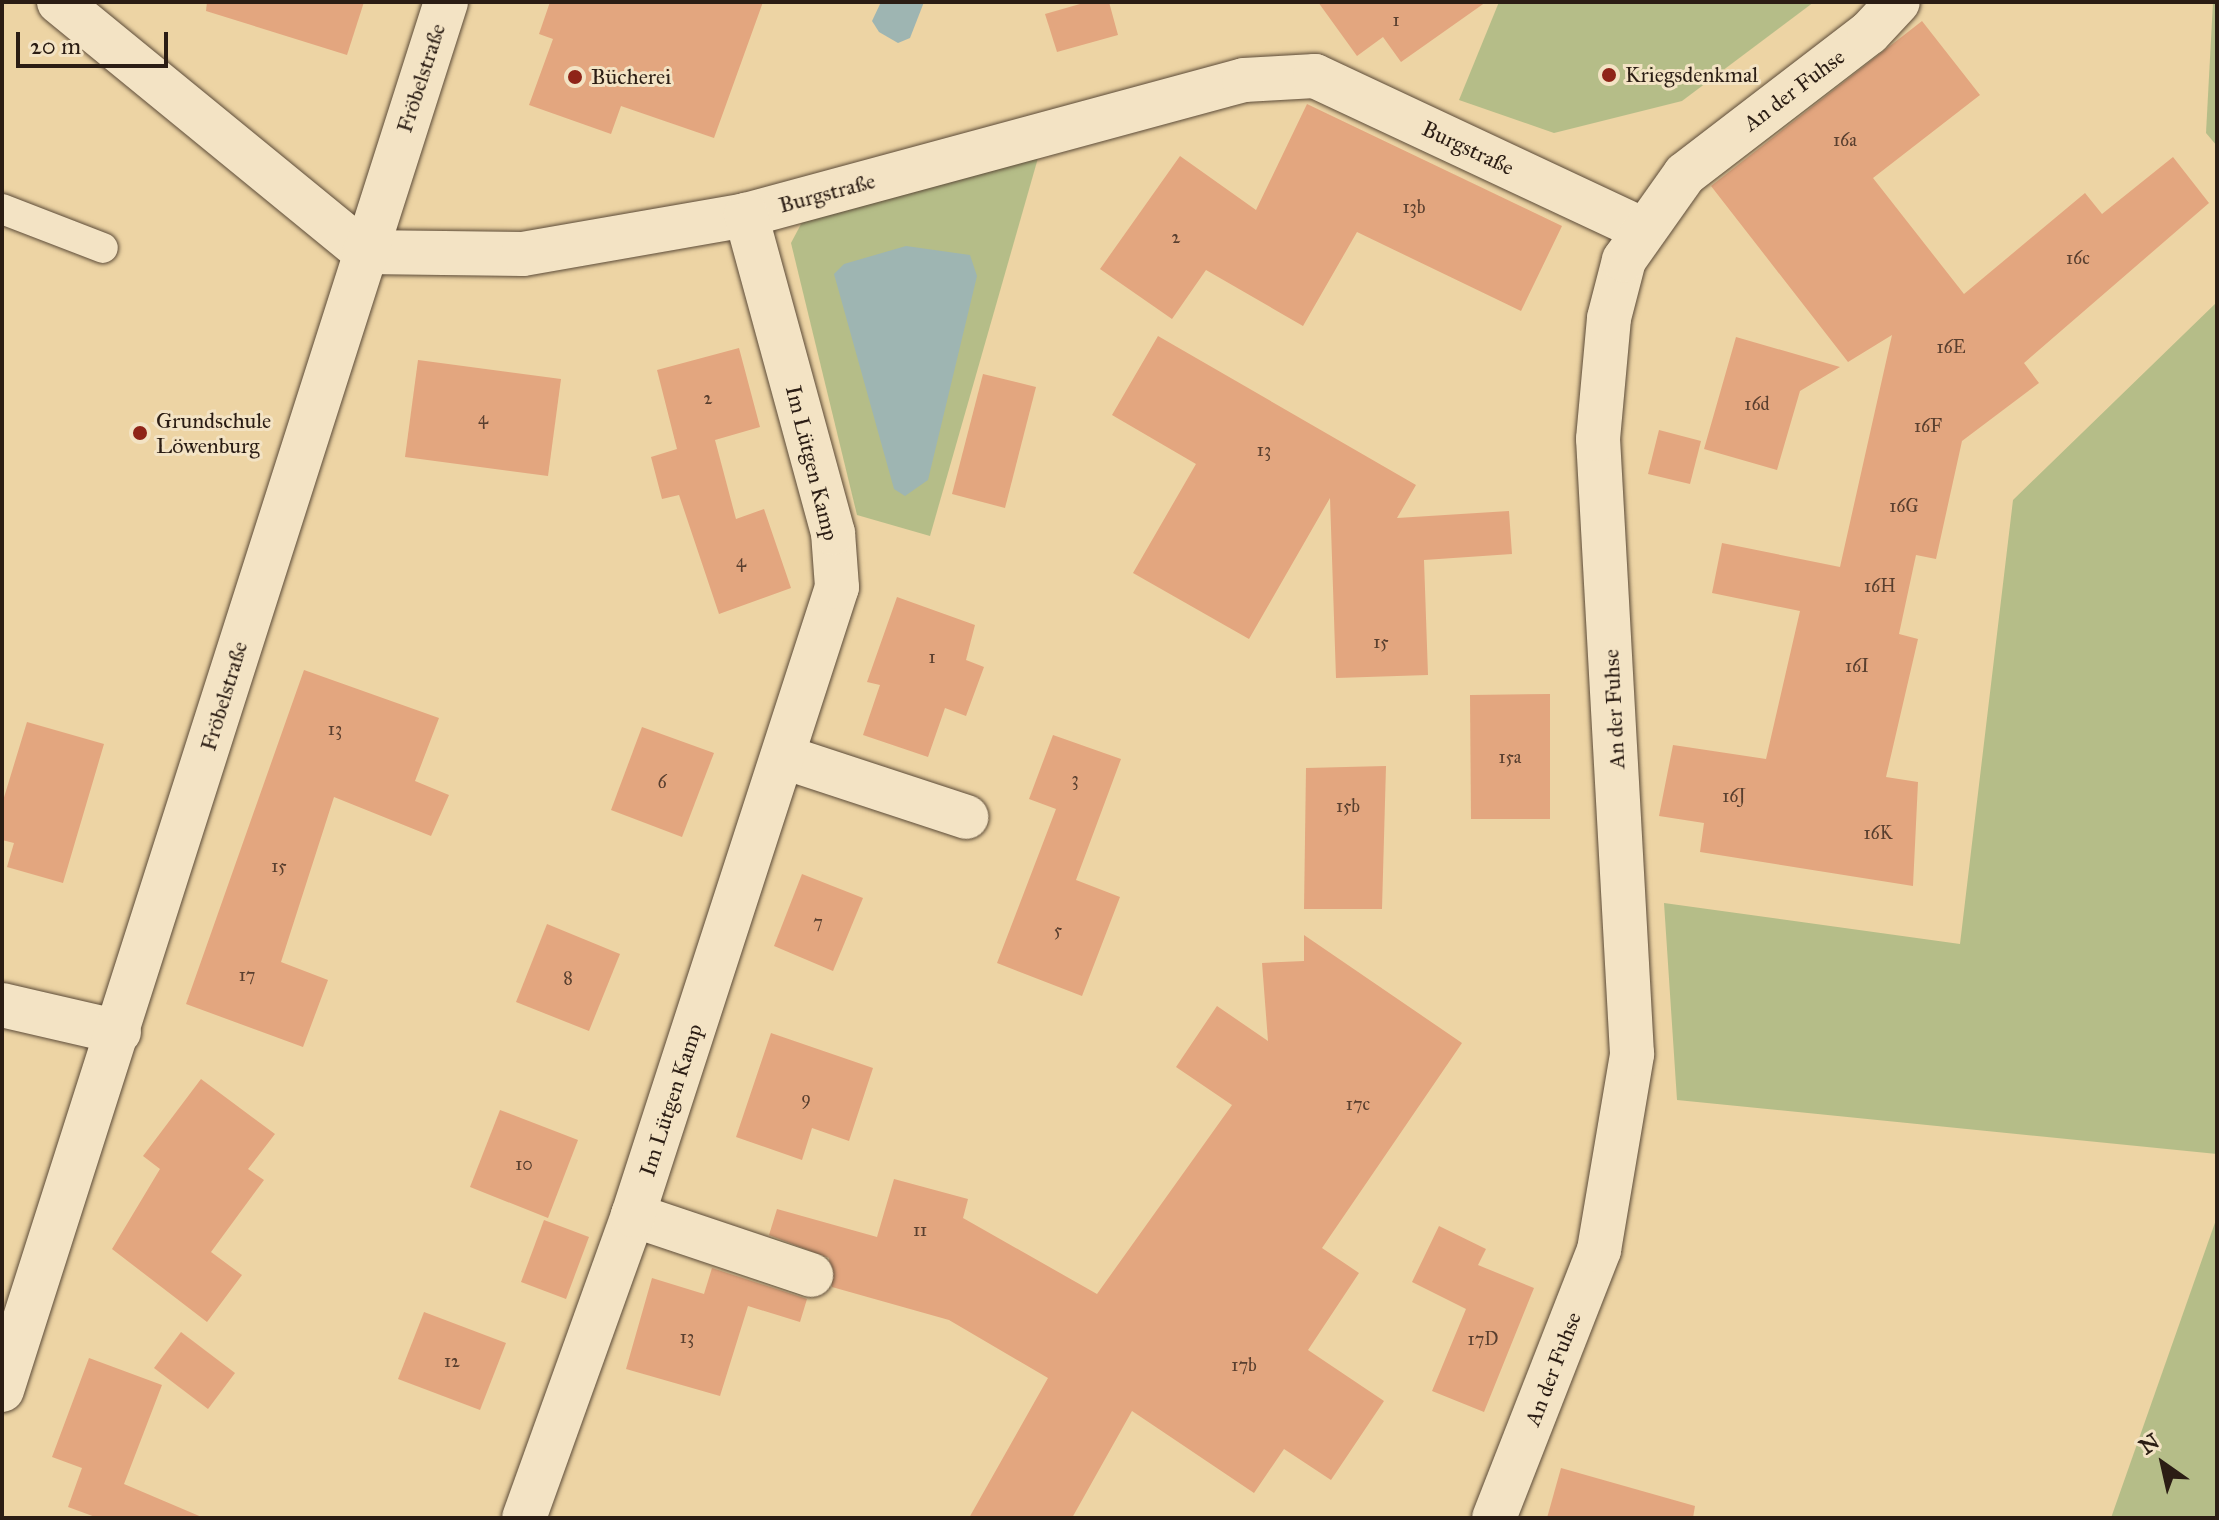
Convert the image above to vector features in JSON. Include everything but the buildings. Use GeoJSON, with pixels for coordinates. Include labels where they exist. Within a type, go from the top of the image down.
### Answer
{"type":"FeatureCollection","features":[{"type":"Feature","properties":{"kind":"street"},"geometry":{"type":"LineString","coordinates":[[59,2],[364,252]]}},
{"type":"Feature","properties":{"kind":"street","name":"Fröbelstraße"},"geometry":{"type":"LineString","coordinates":[[2,1390],[446,2]]}},
{"type":"Feature","properties":{"kind":"street","name":"An der Fuhse"},"geometry":{"type":"LineString","coordinates":[[1494,1518],[1599,1250],[1624,1128],[1632,1054],[1598,439],[1609,318],[1624,260],[1642,229],[1685,174],[1869,33],[1898,2]]}},
{"type":"Feature","properties":{"kind":"street","name":"Burgstraße"},"geometry":{"type":"LineString","coordinates":[[364,252],[523,254],[746,215],[1244,80],[1315,76],[1642,229]]}},
{"type":"Feature","properties":{"kind":"street","name":"Im Lütgen Kamp"},"geometry":{"type":"LineString","coordinates":[[524,1518],[633,1215],[837,587],[833,533],[746,215]]}},
{"type":"Feature","properties":{"kind":"street"},"geometry":{"type":"LineString","coordinates":[[784,757],[966,817]]}},
{"type":"Feature","properties":{"kind":"street"},"geometry":{"type":"LineString","coordinates":[[2,1005],[119,1032]]}},
{"type":"Feature","properties":{"kind":"street"},"geometry":{"type":"LineString","coordinates":[[633,1215],[811,1275]]}},
{"type":"Feature","properties":{"kind":"lane"},"geometry":{"type":"LineString","coordinates":[[2,209],[103,248]]}},
{"type":"Feature","properties":{"kind":"green space"},"geometry":{"type":"Polygon","coordinates":[[[1499,2],[1814,2],[1682,101],[1554,133],[1459,100],[1499,2]]]}},
{"type":"Feature","properties":{"kind":"green space"},"geometry":{"type":"Polygon","coordinates":[[[2213,2],[2217,2],[2217,146],[2206,133],[2213,2]]]}},
{"type":"Feature","properties":{"kind":"green space"},"geometry":{"type":"Polygon","coordinates":[[[1038,158],[930,536],[857,515],[791,243],[809,209],[1038,158]]]}},
{"type":"Feature","properties":{"kind":"green space"},"geometry":{"type":"Polygon","coordinates":[[[2217,302],[2217,1154],[1677,1100],[1664,903],[1960,944],[2013,500],[2217,302]]]}},
{"type":"Feature","properties":{"kind":"green space"},"geometry":{"type":"Polygon","coordinates":[[[2217,1217],[2217,1518],[2111,1518],[2217,1217]]]}},
{"type":"Feature","properties":{"kind":"water"},"geometry":{"type":"Polygon","coordinates":[[[881,2],[924,2],[910,38],[898,43],[879,32],[872,21],[881,2]]]}},
{"type":"Feature","properties":{"kind":"water"},"geometry":{"type":"Polygon","coordinates":[[[906,246],[970,255],[977,276],[928,480],[905,496],[894,489],[834,274],[844,264],[906,246]]]}},
{"type":"Feature","properties":{"kind":"place","name":"Kriegsdenkmal"},"geometry":{"type":"Point","coordinates":[1609,75]}},
{"type":"Feature","properties":{"kind":"place","name":"Bücherei"},"geometry":{"type":"Point","coordinates":[575,77]}},
{"type":"Feature","properties":{"kind":"place","name":"Grundschule Löwenburg"},"geometry":{"type":"Point","coordinates":[140,433]}}]}
